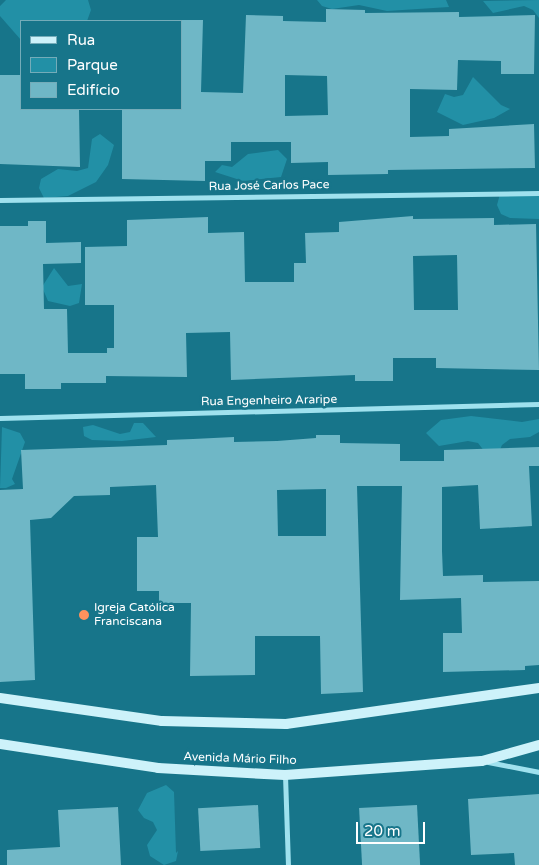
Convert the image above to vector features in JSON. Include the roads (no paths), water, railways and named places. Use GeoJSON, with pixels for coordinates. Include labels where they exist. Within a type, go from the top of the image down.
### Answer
{"type":"FeatureCollection","features":[{"type":"Feature","properties":{"kind":"main road"},"geometry":{"type":"LineString","coordinates":[[0,698],[162,721],[286,724],[539,688]]}},
{"type":"Feature","properties":{"kind":"main road","name":"Avenida Mário Filho"},"geometry":{"type":"LineString","coordinates":[[0,744],[158,768],[285,775],[482,761],[539,745]]}},
{"type":"Feature","properties":{"kind":"street","name":"Rua José Carlos Pace"},"geometry":{"type":"LineString","coordinates":[[0,200],[539,193]]}},
{"type":"Feature","properties":{"kind":"street","name":"Rua Engenheiro Araripe"},"geometry":{"type":"LineString","coordinates":[[0,418],[539,404]]}},
{"type":"Feature","properties":{"kind":"street"},"geometry":{"type":"LineString","coordinates":[[482,761],[539,772]]}},
{"type":"Feature","properties":{"kind":"street"},"geometry":{"type":"LineString","coordinates":[[285,775],[288,865]]}},
{"type":"Feature","properties":{"kind":"place","name":"Igreja Católica Franciscana"},"geometry":{"type":"Point","coordinates":[84,615]}}]}
